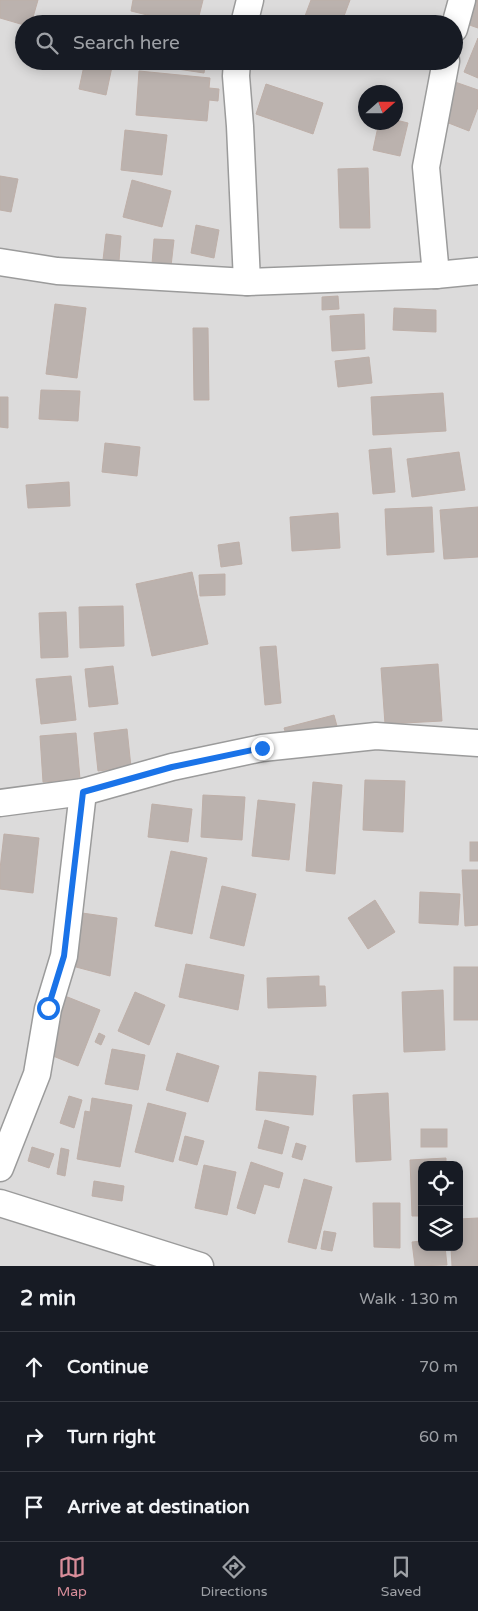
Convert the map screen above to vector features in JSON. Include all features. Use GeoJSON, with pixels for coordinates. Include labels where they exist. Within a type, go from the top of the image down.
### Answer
{"type":"FeatureCollection","features":[{"type":"Feature","properties":{"kind":"street"},"geometry":{"type":"LineString","coordinates":[[246,15],[250,0]]}},
{"type":"Feature","properties":{"kind":"street"},"geometry":{"type":"LineString","coordinates":[[458,15],[462,0]]}},
{"type":"Feature","properties":{"kind":"street"},"geometry":{"type":"LineString","coordinates":[[236,70],[247,282]]}},
{"type":"Feature","properties":{"kind":"street"},"geometry":{"type":"LineString","coordinates":[[436,275],[426,167],[444,70]]}},
{"type":"Feature","properties":{"kind":"street"},"geometry":{"type":"LineString","coordinates":[[0,262],[57,271],[247,282],[436,275],[478,271]]}},
{"type":"Feature","properties":{"kind":"street"},"geometry":{"type":"LineString","coordinates":[[0,803],[83,792],[172,767],[262,748],[376,736],[478,743]]}},
{"type":"Feature","properties":{"kind":"street"},"geometry":{"type":"LineString","coordinates":[[0,1168],[37,1074],[48,1008],[64,956],[83,792]]}},
{"type":"Feature","properties":{"kind":"street"},"geometry":{"type":"LineString","coordinates":[[0,1203],[185,1264]]}},
{"type":"Feature","properties":{"kind":"shaded area"},"geometry":{"type":"Polygon","coordinates":[[[0,0],[478,0],[478,1266],[0,1266],[0,0]]]}},
{"type":"Feature","properties":{"kind":"building"},"geometry":{"type":"Polygon","coordinates":[[[0,0],[38,0],[34,15],[15,15],[15,22],[0,18],[0,0]]]}},
{"type":"Feature","properties":{"kind":"building"},"geometry":{"type":"Polygon","coordinates":[[[133,0],[203,0],[199,15],[147,15],[131,11],[133,0]]]}},
{"type":"Feature","properties":{"kind":"building"},"geometry":{"type":"Polygon","coordinates":[[[311,0],[350,0],[344,15],[305,15],[311,0]]]}},
{"type":"Feature","properties":{"kind":"building"},"geometry":{"type":"Polygon","coordinates":[[[468,0],[478,0],[478,28],[463,23],[463,16],[468,0]]]}},
{"type":"Feature","properties":{"kind":"building"},"geometry":{"type":"Polygon","coordinates":[[[478,38],[478,78],[464,72],[478,38]]]}},
{"type":"Feature","properties":{"kind":"building"},"geometry":{"type":"Polygon","coordinates":[[[83,70],[111,70],[106,95],[79,89],[83,70]]]}},
{"type":"Feature","properties":{"kind":"building"},"geometry":{"type":"Polygon","coordinates":[[[184,70],[204,70],[204,73],[184,70]]]}},
{"type":"Feature","properties":{"kind":"building"},"geometry":{"type":"Polygon","coordinates":[[[139,71],[210,78],[209,88],[219,89],[218,101],[209,100],[207,121],[136,115],[139,71]]]}},
{"type":"Feature","properties":{"kind":"building"},"geometry":{"type":"Polygon","coordinates":[[[455,82],[478,90],[478,107],[469,131],[441,120],[455,82]]]}},
{"type":"Feature","properties":{"kind":"building"},"geometry":{"type":"Polygon","coordinates":[[[266,84],[323,103],[313,134],[256,114],[266,84]]]}},
{"type":"Feature","properties":{"kind":"building"},"geometry":{"type":"Polygon","coordinates":[[[403,122],[408,123],[400,156],[373,150],[377,130],[403,130],[403,122]]]}},
{"type":"Feature","properties":{"kind":"building"},"geometry":{"type":"Polygon","coordinates":[[[125,130],[167,135],[162,175],[121,170],[125,130]]]}},
{"type":"Feature","properties":{"kind":"building"},"geometry":{"type":"Polygon","coordinates":[[[368,168],[370,228],[340,228],[338,169],[368,168]]]}},
{"type":"Feature","properties":{"kind":"building"},"geometry":{"type":"Polygon","coordinates":[[[0,176],[18,179],[11,212],[0,210],[0,176]]]}},
{"type":"Feature","properties":{"kind":"building"},"geometry":{"type":"Polygon","coordinates":[[[132,180],[171,191],[162,227],[123,217],[132,180]]]}},
{"type":"Feature","properties":{"kind":"building"},"geometry":{"type":"Polygon","coordinates":[[[196,225],[219,230],[214,258],[191,253],[196,225]]]}},
{"type":"Feature","properties":{"kind":"building"},"geometry":{"type":"Polygon","coordinates":[[[106,234],[121,236],[119,261],[103,260],[106,234]]]}},
{"type":"Feature","properties":{"kind":"building"},"geometry":{"type":"Polygon","coordinates":[[[154,239],[174,240],[171,266],[152,264],[154,239]]]}},
{"type":"Feature","properties":{"kind":"building"},"geometry":{"type":"Polygon","coordinates":[[[338,296],[339,309],[322,310],[322,297],[338,296]]]}},
{"type":"Feature","properties":{"kind":"building"},"geometry":{"type":"Polygon","coordinates":[[[55,304],[86,308],[77,378],[46,374],[55,304]]]}},
{"type":"Feature","properties":{"kind":"building"},"geometry":{"type":"Polygon","coordinates":[[[394,308],[436,310],[436,332],[393,330],[394,308]]]}},
{"type":"Feature","properties":{"kind":"building"},"geometry":{"type":"Polygon","coordinates":[[[364,314],[365,349],[332,351],[330,316],[364,314]]]}},
{"type":"Feature","properties":{"kind":"building"},"geometry":{"type":"Polygon","coordinates":[[[193,328],[208,328],[209,400],[194,400],[193,328]]]}},
{"type":"Feature","properties":{"kind":"building"},"geometry":{"type":"Polygon","coordinates":[[[369,357],[372,383],[338,387],[335,361],[369,357]]]}},
{"type":"Feature","properties":{"kind":"building"},"geometry":{"type":"Polygon","coordinates":[[[41,390],[80,391],[78,421],[39,419],[41,390]]]}},
{"type":"Feature","properties":{"kind":"building"},"geometry":{"type":"Polygon","coordinates":[[[443,393],[446,431],[373,435],[371,397],[443,393]]]}},
{"type":"Feature","properties":{"kind":"building"},"geometry":{"type":"Polygon","coordinates":[[[0,397],[8,397],[8,428],[0,427],[0,397]]]}},
{"type":"Feature","properties":{"kind":"building"},"geometry":{"type":"Polygon","coordinates":[[[105,443],[140,447],[137,476],[102,472],[105,443]]]}},
{"type":"Feature","properties":{"kind":"building"},"geometry":{"type":"Polygon","coordinates":[[[391,448],[395,492],[373,494],[369,450],[391,448]]]}},
{"type":"Feature","properties":{"kind":"building"},"geometry":{"type":"Polygon","coordinates":[[[459,452],[465,490],[412,497],[407,459],[459,452]]]}},
{"type":"Feature","properties":{"kind":"building"},"geometry":{"type":"Polygon","coordinates":[[[69,482],[70,506],[28,508],[26,485],[69,482]]]}},
{"type":"Feature","properties":{"kind":"building"},"geometry":{"type":"Polygon","coordinates":[[[432,507],[434,552],[387,555],[385,509],[432,507]]]}},
{"type":"Feature","properties":{"kind":"building"},"geometry":{"type":"Polygon","coordinates":[[[478,507],[478,557],[444,559],[440,510],[478,507]]]}},
{"type":"Feature","properties":{"kind":"building"},"geometry":{"type":"Polygon","coordinates":[[[338,513],[340,548],[292,551],[290,517],[338,513]]]}},
{"type":"Feature","properties":{"kind":"building"},"geometry":{"type":"Polygon","coordinates":[[[239,542],[242,564],[221,567],[218,545],[239,542]]]}},
{"type":"Feature","properties":{"kind":"building"},"geometry":{"type":"Polygon","coordinates":[[[192,572],[208,644],[152,656],[136,584],[192,572]]]}},
{"type":"Feature","properties":{"kind":"building"},"geometry":{"type":"Polygon","coordinates":[[[225,574],[225,595],[200,596],[199,575],[225,574]]]}},
{"type":"Feature","properties":{"kind":"building"},"geometry":{"type":"Polygon","coordinates":[[[123,606],[124,646],[80,648],[79,607],[123,606]]]}},
{"type":"Feature","properties":{"kind":"building"},"geometry":{"type":"Polygon","coordinates":[[[66,612],[68,657],[41,658],[39,613],[66,612]]]}},
{"type":"Feature","properties":{"kind":"building"},"geometry":{"type":"Polygon","coordinates":[[[276,646],[281,703],[265,705],[260,647],[276,646]]]}},
{"type":"Feature","properties":{"kind":"building"},"geometry":{"type":"Polygon","coordinates":[[[438,664],[442,721],[385,724],[381,668],[438,664]]]}},
{"type":"Feature","properties":{"kind":"building"},"geometry":{"type":"Polygon","coordinates":[[[113,666],[118,704],[89,707],[85,669],[113,666]]]}},
{"type":"Feature","properties":{"kind":"building"},"geometry":{"type":"Polygon","coordinates":[[[71,676],[76,720],[41,724],[36,679],[71,676]]]}},
{"type":"Feature","properties":{"kind":"building"},"geometry":{"type":"Polygon","coordinates":[[[334,715],[338,730],[289,744],[284,728],[334,715]]]}},
{"type":"Feature","properties":{"kind":"building"},"geometry":{"type":"Polygon","coordinates":[[[127,729],[131,767],[98,771],[94,733],[127,729]]]}},
{"type":"Feature","properties":{"kind":"building"},"geometry":{"type":"Polygon","coordinates":[[[76,733],[80,779],[43,782],[40,736],[76,733]]]}},
{"type":"Feature","properties":{"kind":"building"},"geometry":{"type":"Polygon","coordinates":[[[365,780],[405,781],[403,832],[363,830],[365,780]]]}},
{"type":"Feature","properties":{"kind":"building"},"geometry":{"type":"Polygon","coordinates":[[[313,782],[342,785],[335,874],[306,871],[313,782]]]}},
{"type":"Feature","properties":{"kind":"building"},"geometry":{"type":"Polygon","coordinates":[[[203,795],[245,797],[242,840],[201,837],[203,795]]]}},
{"type":"Feature","properties":{"kind":"building"},"geometry":{"type":"Polygon","coordinates":[[[258,800],[295,804],[289,860],[252,856],[258,800]]]}},
{"type":"Feature","properties":{"kind":"building"},"geometry":{"type":"Polygon","coordinates":[[[152,804],[192,809],[188,842],[148,837],[152,804]]]}},
{"type":"Feature","properties":{"kind":"building"},"geometry":{"type":"Polygon","coordinates":[[[4,834],[39,838],[33,893],[0,889],[4,834]]]}},
{"type":"Feature","properties":{"kind":"building"},"geometry":{"type":"Polygon","coordinates":[[[470,842],[478,842],[478,861],[470,861],[470,842]]]}},
{"type":"Feature","properties":{"kind":"building"},"geometry":{"type":"Polygon","coordinates":[[[171,851],[207,858],[192,934],[155,926],[171,851]]]}},
{"type":"Feature","properties":{"kind":"building"},"geometry":{"type":"Polygon","coordinates":[[[462,870],[478,870],[478,925],[465,926],[462,870]]]}},
{"type":"Feature","properties":{"kind":"building"},"geometry":{"type":"Polygon","coordinates":[[[222,886],[256,894],[244,946],[210,938],[222,886]]]}},
{"type":"Feature","properties":{"kind":"building"},"geometry":{"type":"Polygon","coordinates":[[[420,892],[460,894],[458,925],[419,923],[420,892]]]}},
{"type":"Feature","properties":{"kind":"building"},"geometry":{"type":"Polygon","coordinates":[[[375,900],[395,932],[368,949],[348,918],[375,900]]]}},
{"type":"Feature","properties":{"kind":"building"},"geometry":{"type":"Polygon","coordinates":[[[82,913],[117,918],[110,976],[76,967],[82,913]]]}},
{"type":"Feature","properties":{"kind":"building"},"geometry":{"type":"Polygon","coordinates":[[[186,964],[244,975],[238,1010],[179,997],[186,964]]]}},
{"type":"Feature","properties":{"kind":"building"},"geometry":{"type":"Polygon","coordinates":[[[454,967],[478,967],[478,1020],[454,1020],[454,967]]]}},
{"type":"Feature","properties":{"kind":"building"},"geometry":{"type":"Polygon","coordinates":[[[319,976],[319,986],[325,986],[326,1006],[268,1008],[267,978],[319,976]]]}},
{"type":"Feature","properties":{"kind":"building"},"geometry":{"type":"Polygon","coordinates":[[[443,990],[445,1050],[404,1052],[402,992],[443,990]]]}},
{"type":"Feature","properties":{"kind":"building"},"geometry":{"type":"Polygon","coordinates":[[[135,992],[165,1005],[149,1045],[118,1031],[135,992]]]}},
{"type":"Feature","properties":{"kind":"building"},"geometry":{"type":"Polygon","coordinates":[[[65,996],[100,1010],[78,1066],[43,1052],[65,996]]]}},
{"type":"Feature","properties":{"kind":"building"},"geometry":{"type":"Polygon","coordinates":[[[99,1033],[105,1036],[101,1045],[95,1042],[99,1033]]]}},
{"type":"Feature","properties":{"kind":"building"},"geometry":{"type":"Polygon","coordinates":[[[112,1049],[145,1055],[138,1090],[105,1084],[112,1049]]]}},
{"type":"Feature","properties":{"kind":"building"},"geometry":{"type":"Polygon","coordinates":[[[177,1053],[219,1066],[208,1102],[166,1090],[177,1053]]]}},
{"type":"Feature","properties":{"kind":"building"},"geometry":{"type":"Polygon","coordinates":[[[259,1072],[316,1076],[313,1115],[256,1110],[259,1072]]]}},
{"type":"Feature","properties":{"kind":"building"},"geometry":{"type":"Polygon","coordinates":[[[388,1093],[391,1160],[356,1162],[353,1095],[388,1093]]]}},
{"type":"Feature","properties":{"kind":"building"},"geometry":{"type":"Polygon","coordinates":[[[69,1096],[82,1100],[74,1128],[60,1123],[69,1096]]]}},
{"type":"Feature","properties":{"kind":"building"},"geometry":{"type":"Polygon","coordinates":[[[92,1098],[132,1105],[120,1167],[77,1159],[85,1111],[90,1112],[92,1098]]]}},
{"type":"Feature","properties":{"kind":"building"},"geometry":{"type":"Polygon","coordinates":[[[148,1103],[186,1113],[173,1162],[135,1152],[148,1103]]]}},
{"type":"Feature","properties":{"kind":"building"},"geometry":{"type":"Polygon","coordinates":[[[265,1120],[289,1127],[282,1154],[258,1148],[265,1120]]]}},
{"type":"Feature","properties":{"kind":"building"},"geometry":{"type":"Polygon","coordinates":[[[421,1129],[447,1129],[447,1147],[421,1147],[421,1129]]]}},
{"type":"Feature","properties":{"kind":"building"},"geometry":{"type":"Polygon","coordinates":[[[185,1136],[204,1141],[197,1165],[179,1160],[185,1136]]]}},
{"type":"Feature","properties":{"kind":"building"},"geometry":{"type":"Polygon","coordinates":[[[296,1143],[306,1146],[302,1160],[292,1157],[296,1143]]]}},
{"type":"Feature","properties":{"kind":"building"},"geometry":{"type":"Polygon","coordinates":[[[32,1147],[54,1154],[49,1168],[28,1161],[32,1147]]]}},
{"type":"Feature","properties":{"kind":"building"},"geometry":{"type":"Polygon","coordinates":[[[61,1148],[69,1150],[65,1176],[57,1174],[61,1148]]]}},
{"type":"Feature","properties":{"kind":"building"},"geometry":{"type":"Polygon","coordinates":[[[446,1158],[446,1161],[418,1161],[418,1216],[412,1216],[410,1160],[446,1158]]]}},
{"type":"Feature","properties":{"kind":"building"},"geometry":{"type":"Polygon","coordinates":[[[251,1162],[283,1173],[279,1188],[264,1184],[255,1214],[237,1208],[251,1162]]]}},
{"type":"Feature","properties":{"kind":"building"},"geometry":{"type":"Polygon","coordinates":[[[204,1165],[236,1172],[227,1215],[195,1208],[204,1165]]]}},
{"type":"Feature","properties":{"kind":"building"},"geometry":{"type":"Polygon","coordinates":[[[304,1179],[332,1187],[316,1249],[288,1242],[304,1179]]]}},
{"type":"Feature","properties":{"kind":"building"},"geometry":{"type":"Polygon","coordinates":[[[94,1181],[124,1186],[122,1201],[92,1196],[94,1181]]]}},
{"type":"Feature","properties":{"kind":"building"},"geometry":{"type":"Polygon","coordinates":[[[373,1203],[400,1203],[400,1248],[374,1247],[373,1203]]]}},
{"type":"Feature","properties":{"kind":"building"},"geometry":{"type":"Polygon","coordinates":[[[478,1218],[478,1266],[452,1266],[451,1251],[463,1251],[463,1219],[478,1218]]]}},
{"type":"Feature","properties":{"kind":"building"},"geometry":{"type":"Polygon","coordinates":[[[324,1231],[336,1233],[332,1251],[321,1249],[324,1231]]]}},
{"type":"Feature","properties":{"kind":"building"},"geometry":{"type":"Polygon","coordinates":[[[418,1241],[418,1251],[445,1251],[447,1265],[415,1266],[412,1242],[418,1241]]]}},
{"type":"Feature","properties":{"kind":"route"},"geometry":{"type":"LineString","coordinates":[[48,1008],[64,956],[83,792],[172,767],[262,748]]}}]}
